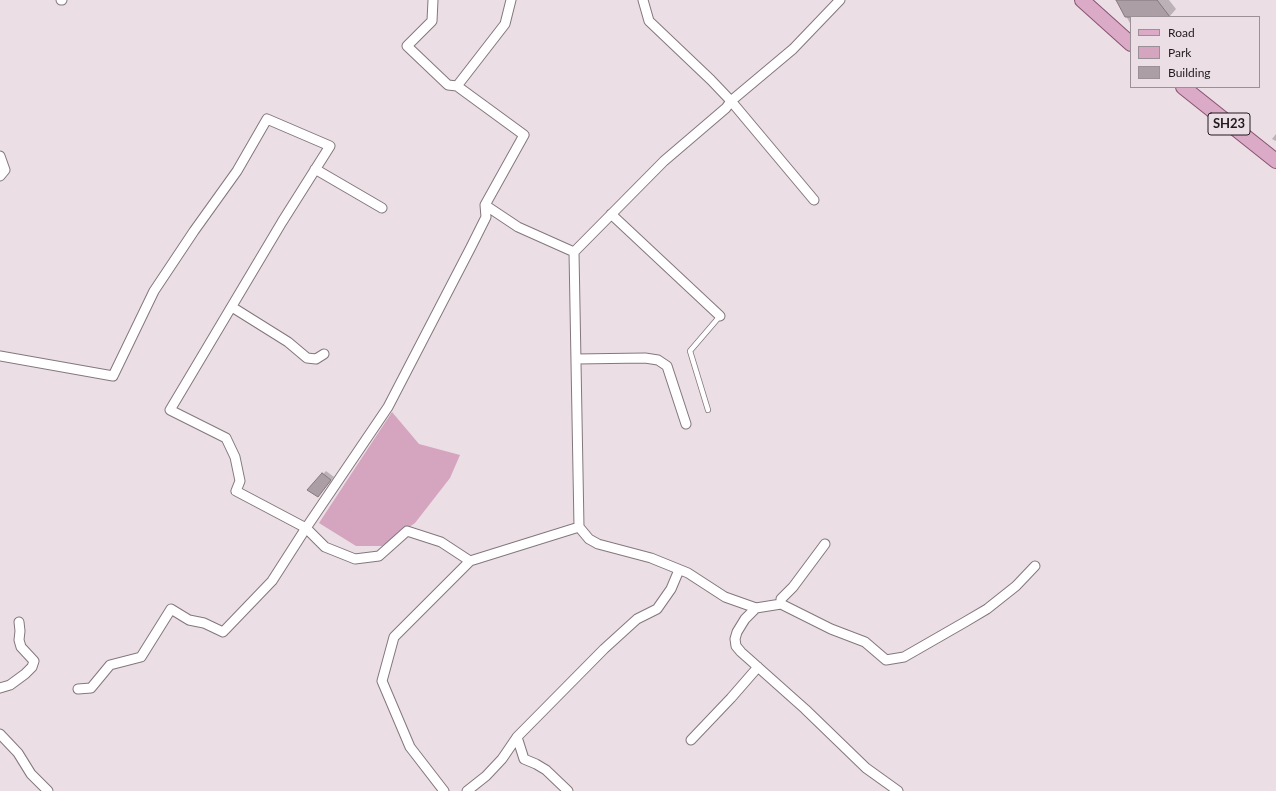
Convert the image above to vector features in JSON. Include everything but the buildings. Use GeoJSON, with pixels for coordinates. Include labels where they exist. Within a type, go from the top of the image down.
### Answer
{"type":"FeatureCollection","features":[{"type":"Feature","properties":{"kind":"main road"},"geometry":{"type":"LineString","coordinates":[[1082,0],[1115,32],[1130,43]]}},
{"type":"Feature","properties":{"kind":"main road","name":"SH23"},"geometry":{"type":"LineString","coordinates":[[1183,88],[1276,161]]}},
{"type":"Feature","properties":{"kind":"street"},"geometry":{"type":"LineString","coordinates":[[78,689],[91,688],[110,665],[140,657],[171,609],[189,620],[204,623],[223,632],[272,581],[388,407],[471,247],[486,217],[485,205],[524,135],[457,86],[448,85],[407,46],[432,21],[433,0]]}},
{"type":"Feature","properties":{"kind":"street"},"geometry":{"type":"LineString","coordinates":[[457,86],[504,24],[511,0]]}},
{"type":"Feature","properties":{"kind":"street"},"geometry":{"type":"LineString","coordinates":[[643,0],[649,21],[731,101],[814,200]]}},
{"type":"Feature","properties":{"kind":"street"},"geometry":{"type":"LineString","coordinates":[[840,0],[793,49],[731,101],[726,108],[664,161],[574,252],[579,527],[589,539],[598,544],[651,558],[688,573],[725,598],[756,608],[781,604],[832,629],[865,642],[886,660],[904,657],[965,622],[987,608],[1016,586],[1036,566]]}},
{"type":"Feature","properties":{"kind":"street"},"geometry":{"type":"LineString","coordinates":[[0,356],[114,376],[154,291],[194,231],[237,171],[267,119],[330,146],[170,410],[226,438],[234,457],[240,481],[236,491],[306,528],[324,548],[355,559],[379,556],[407,531],[441,542],[470,561]]}},
{"type":"Feature","properties":{"kind":"street"},"geometry":{"type":"LineString","coordinates":[[0,156],[5,170],[0,176]]}},
{"type":"Feature","properties":{"kind":"street"},"geometry":{"type":"LineString","coordinates":[[315,169],[382,208]]}},
{"type":"Feature","properties":{"kind":"street"},"geometry":{"type":"LineString","coordinates":[[485,205],[518,227],[574,252]]}},
{"type":"Feature","properties":{"kind":"street"},"geometry":{"type":"LineString","coordinates":[[611,214],[720,316]]}},
{"type":"Feature","properties":{"kind":"street"},"geometry":{"type":"LineString","coordinates":[[232,307],[288,342],[307,358],[316,359],[324,354]]}},
{"type":"Feature","properties":{"kind":"street"},"geometry":{"type":"LineString","coordinates":[[576,360],[646,358],[658,360],[667,366],[686,424]]}},
{"type":"Feature","properties":{"kind":"street"},"geometry":{"type":"LineString","coordinates":[[444,791],[410,747],[382,681],[394,637],[470,561],[579,527]]}},
{"type":"Feature","properties":{"kind":"street"},"geometry":{"type":"LineString","coordinates":[[781,604],[781,599],[793,587],[824,544]]}},
{"type":"Feature","properties":{"kind":"street"},"geometry":{"type":"LineString","coordinates":[[467,791],[486,776],[502,759],[517,737],[626,628],[637,619],[657,609],[671,589],[679,570]]}},
{"type":"Feature","properties":{"kind":"street"},"geometry":{"type":"LineString","coordinates":[[756,608],[745,619],[737,632],[735,639],[736,646],[805,709],[866,768],[898,791]]}},
{"type":"Feature","properties":{"kind":"street"},"geometry":{"type":"LineString","coordinates":[[0,688],[10,685],[25,674],[32,667],[34,661],[21,647],[19,640],[19,622]]}},
{"type":"Feature","properties":{"kind":"street"},"geometry":{"type":"LineString","coordinates":[[691,740],[758,667]]}},
{"type":"Feature","properties":{"kind":"street"},"geometry":{"type":"LineString","coordinates":[[0,734],[18,753],[31,774],[48,791]]}},
{"type":"Feature","properties":{"kind":"street"},"geometry":{"type":"LineString","coordinates":[[517,737],[524,759],[546,770],[568,791]]}},
{"type":"Feature","properties":{"kind":"lane"},"geometry":{"type":"LineString","coordinates":[[708,410],[690,351],[720,316]]}},
{"type":"Feature","properties":{"kind":"green space"},"geometry":{"type":"Polygon","coordinates":[[[392,412],[419,444],[460,455],[450,478],[415,523],[382,546],[356,546],[319,523],[392,412]]]}}]}
